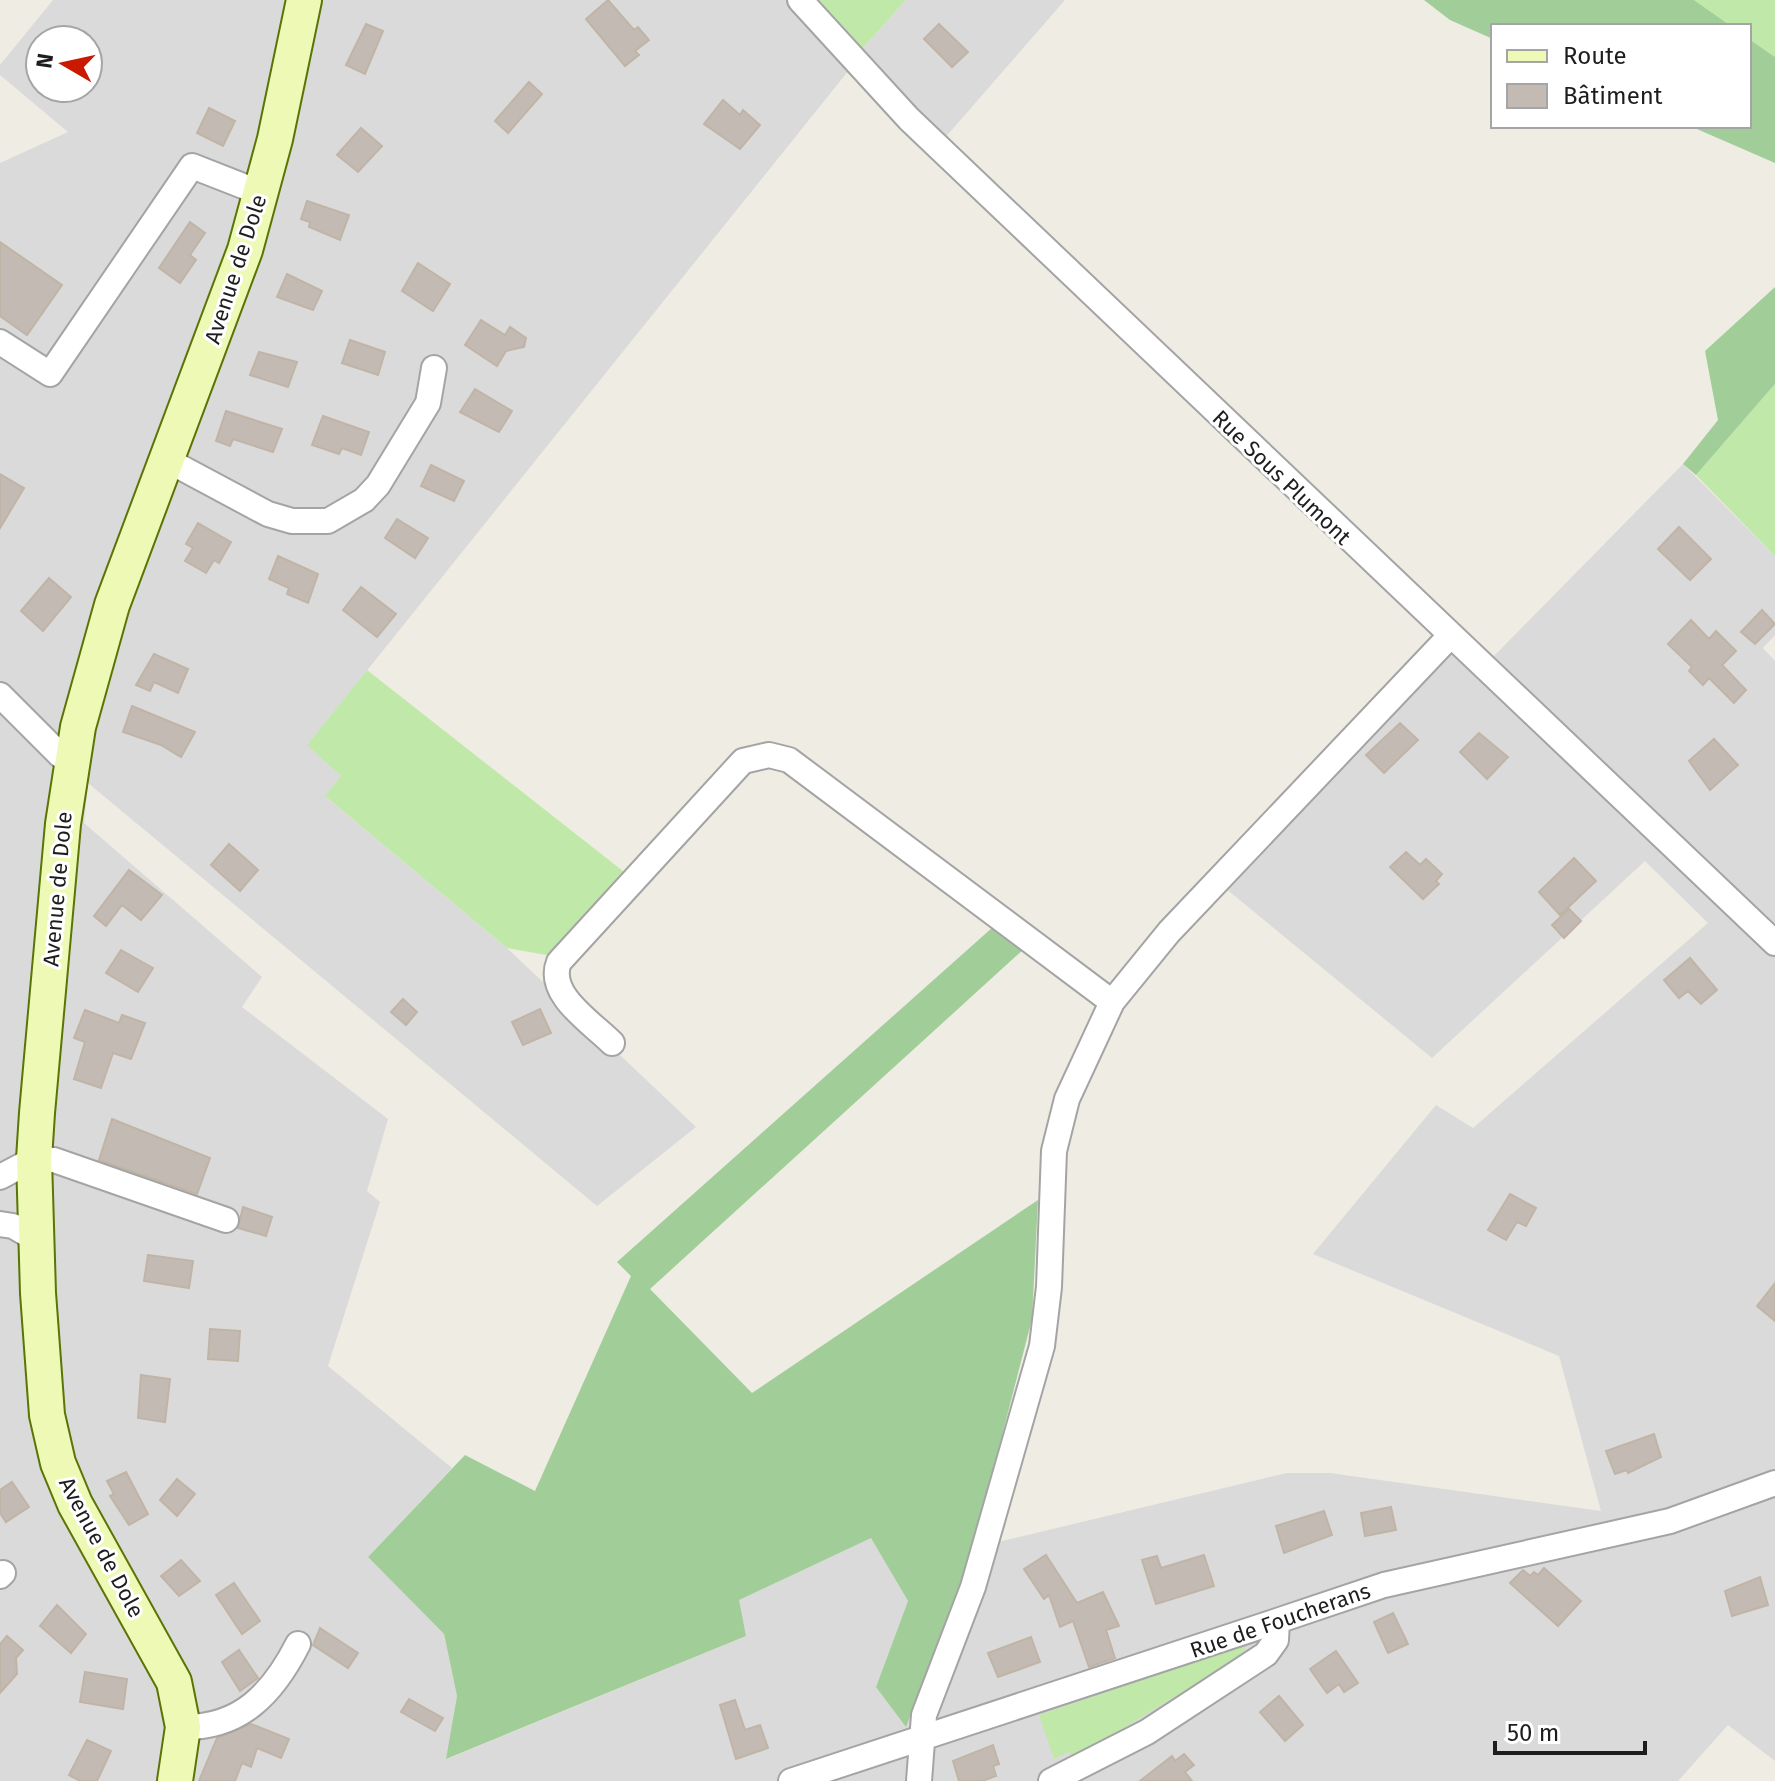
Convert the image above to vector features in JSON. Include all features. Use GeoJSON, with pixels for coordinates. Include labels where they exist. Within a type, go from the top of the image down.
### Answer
{"type":"FeatureCollection","features":[{"type":"Feature","properties":{"kind":"main road","name":"Avenue de Dole"},"geometry":{"type":"LineString","coordinates":[[175,1781],[183,1727],[180,1699],[166,1663],[93,1539],[58,1463],[44,1386],[34,1159],[71,757],[112,605],[232,290],[261,193],[304,0]]}},
{"type":"Feature","properties":{"kind":"street","name":"Rue Sous Plumont"},"geometry":{"type":"LineString","coordinates":[[800,0],[909,119],[1775,943]]}},
{"type":"Feature","properties":{"kind":"street"},"geometry":{"type":"LineString","coordinates":[[0,342],[50,374],[192,166],[261,193]]}},
{"type":"Feature","properties":{"kind":"street"},"geometry":{"type":"LineString","coordinates":[[167,460],[268,514],[292,521],[328,521],[364,500],[378,485],[428,403],[434,368]]}},
{"type":"Feature","properties":{"kind":"street"},"geometry":{"type":"LineString","coordinates":[[919,1781],[924,1715],[973,1587],[1042,1346],[1049,1287],[1054,1151],[1067,1099],[1112,1002],[1220,875],[1450,636]]}},
{"type":"Feature","properties":{"kind":"street"},"geometry":{"type":"LineString","coordinates":[[0,695],[60,755],[71,757]]}},
{"type":"Feature","properties":{"kind":"street"},"geometry":{"type":"LineString","coordinates":[[612,1043],[558,990],[555,972],[559,962],[743,761],[769,755],[789,760],[1112,1002]]}},
{"type":"Feature","properties":{"kind":"street"},"geometry":{"type":"LineString","coordinates":[[0,1177],[34,1159],[54,1160],[226,1220]]}},
{"type":"Feature","properties":{"kind":"street"},"geometry":{"type":"LineString","coordinates":[[0,1224],[13,1226],[37,1240]]}},
{"type":"Feature","properties":{"kind":"street","name":"Rue de Foucherans"},"geometry":{"type":"LineString","coordinates":[[791,1781],[1384,1585],[1670,1521],[1775,1483]]}},
{"type":"Feature","properties":{"kind":"street"},"geometry":{"type":"LineString","coordinates":[[1051,1781],[1134,1739],[1266,1654],[1276,1640],[1277,1621]]}},
{"type":"Feature","properties":{"kind":"street"},"geometry":{"type":"LineString","coordinates":[[183,1727],[222,1724],[236,1716],[279,1681],[298,1644]]}},
{"type":"Feature","properties":{"kind":"shaded area"},"geometry":{"type":"Polygon","coordinates":[[[53,0],[816,0],[861,50],[906,0],[1065,0],[930,155],[849,70],[308,744],[341,776],[326,797],[507,948],[696,1127],[597,1206],[88,783],[84,823],[262,977],[242,1007],[388,1119],[367,1191],[380,1202],[328,1366],[452,1468],[368,1557],[444,1634],[457,1696],[447,1759],[746,1636],[738,1600],[871,1537],[908,1601],[876,1687],[973,1548],[1287,1473],[1330,1473],[1601,1511],[1559,1356],[1313,1254],[1436,1105],[1473,1128],[1708,923],[1645,861],[1432,1058],[1208,874],[1449,621],[1494,656],[1683,464],[1775,556],[1775,635],[1763,648],[1775,661],[1775,1761],[1728,1725],[1678,1781],[0,1781],[0,163],[68,132],[35,104],[104,104],[104,24],[33,24],[53,0]]]}},
{"type":"Feature","properties":{"kind":"shaded area"},"geometry":{"type":"Polygon","coordinates":[[[24,36],[24,95],[0,75],[0,65],[24,36]]]}},
{"type":"Feature","properties":{"kind":"green space"},"geometry":{"type":"Polygon","coordinates":[[[816,0],[906,0],[861,50],[816,0]]]}},
{"type":"Feature","properties":{"kind":"green space"},"geometry":{"type":"Polygon","coordinates":[[[1424,0],[1694,0],[1728,24],[1491,24],[1491,38],[1450,20],[1424,0]]]}},
{"type":"Feature","properties":{"kind":"green space"},"geometry":{"type":"Polygon","coordinates":[[[1694,0],[1775,0],[1775,57],[1751,40],[1751,24],[1728,24],[1694,0]]]}},
{"type":"Feature","properties":{"kind":"green space"},"geometry":{"type":"Polygon","coordinates":[[[1751,40],[1775,57],[1775,163],[1695,128],[1751,128],[1751,40]]]}},
{"type":"Feature","properties":{"kind":"green space"},"geometry":{"type":"Polygon","coordinates":[[[1775,287],[1775,384],[1696,475],[1683,464],[1718,420],[1705,351],[1775,287]]]}},
{"type":"Feature","properties":{"kind":"green space"},"geometry":{"type":"Polygon","coordinates":[[[1775,384],[1775,556],[1696,475],[1775,384]]]}},
{"type":"Feature","properties":{"kind":"green space"},"geometry":{"type":"Polygon","coordinates":[[[367,670],[628,875],[552,956],[507,948],[325,796],[341,776],[307,745],[367,670]]]}},
{"type":"Feature","properties":{"kind":"green space"},"geometry":{"type":"Polygon","coordinates":[[[993,927],[1025,948],[650,1289],[752,1393],[1038,1200],[1032,1319],[973,1548],[906,1727],[876,1687],[908,1601],[871,1538],[739,1600],[746,1636],[446,1759],[457,1696],[444,1634],[368,1557],[465,1455],[535,1491],[631,1276],[617,1262],[993,927]]]}},
{"type":"Feature","properties":{"kind":"green space"},"geometry":{"type":"Polygon","coordinates":[[[1248,1643],[1241,1656],[1073,1759],[1069,1752],[1054,1759],[1039,1715],[1248,1643]]]}},
{"type":"Feature","properties":{"kind":"building"},"geometry":{"type":"Polygon","coordinates":[[[608,0],[634,30],[638,27],[649,40],[635,51],[639,55],[625,66],[586,19],[608,0]]]}},
{"type":"Feature","properties":{"kind":"building"},"geometry":{"type":"Polygon","coordinates":[[[366,24],[383,31],[365,74],[346,65],[366,24]]]}},
{"type":"Feature","properties":{"kind":"building"},"geometry":{"type":"Polygon","coordinates":[[[939,24],[968,52],[952,67],[924,39],[939,24]]]}},
{"type":"Feature","properties":{"kind":"building"},"geometry":{"type":"Polygon","coordinates":[[[529,82],[542,94],[508,133],[495,121],[529,82]]]}},
{"type":"Feature","properties":{"kind":"building"},"geometry":{"type":"Polygon","coordinates":[[[723,100],[740,115],[743,110],[760,125],[740,149],[704,124],[723,100]]]}},
{"type":"Feature","properties":{"kind":"building"},"geometry":{"type":"Polygon","coordinates":[[[209,108],[235,121],[223,146],[197,133],[209,108]]]}},
{"type":"Feature","properties":{"kind":"building"},"geometry":{"type":"Polygon","coordinates":[[[361,128],[382,146],[358,172],[337,155],[361,128]]]}},
{"type":"Feature","properties":{"kind":"building"},"geometry":{"type":"Polygon","coordinates":[[[307,201],[349,215],[340,240],[309,227],[310,222],[301,219],[307,201]]]}},
{"type":"Feature","properties":{"kind":"building"},"geometry":{"type":"Polygon","coordinates":[[[190,222],[205,233],[190,255],[196,260],[180,283],[159,268],[190,222]]]}},
{"type":"Feature","properties":{"kind":"building"},"geometry":{"type":"Polygon","coordinates":[[[0,242],[62,285],[27,335],[0,316],[0,242]]]}},
{"type":"Feature","properties":{"kind":"building"},"geometry":{"type":"Polygon","coordinates":[[[418,263],[450,284],[433,311],[402,291],[418,263]]]}},
{"type":"Feature","properties":{"kind":"building"},"geometry":{"type":"Polygon","coordinates":[[[287,274],[322,291],[313,310],[277,297],[287,274]]]}},
{"type":"Feature","properties":{"kind":"building"},"geometry":{"type":"Polygon","coordinates":[[[481,320],[505,335],[510,327],[526,338],[524,347],[506,351],[497,366],[465,345],[481,320]]]}},
{"type":"Feature","properties":{"kind":"building"},"geometry":{"type":"Polygon","coordinates":[[[350,340],[385,352],[378,375],[342,363],[350,340]]]}},
{"type":"Feature","properties":{"kind":"building"},"geometry":{"type":"Polygon","coordinates":[[[259,352],[297,362],[288,387],[250,375],[259,352]]]}},
{"type":"Feature","properties":{"kind":"building"},"geometry":{"type":"Polygon","coordinates":[[[475,389],[512,411],[499,432],[460,412],[475,389]]]}},
{"type":"Feature","properties":{"kind":"building"},"geometry":{"type":"Polygon","coordinates":[[[226,411],[282,429],[273,452],[233,439],[230,446],[216,441],[226,411]]]}},
{"type":"Feature","properties":{"kind":"building"},"geometry":{"type":"Polygon","coordinates":[[[323,416],[369,432],[361,455],[342,448],[339,454],[312,445],[323,416]]]}},
{"type":"Feature","properties":{"kind":"building"},"geometry":{"type":"Polygon","coordinates":[[[431,465],[464,481],[454,501],[421,486],[431,465]]]}},
{"type":"Feature","properties":{"kind":"building"},"geometry":{"type":"Polygon","coordinates":[[[0,474],[24,488],[0,528],[0,474]]]}},
{"type":"Feature","properties":{"kind":"building"},"geometry":{"type":"Polygon","coordinates":[[[397,519],[428,538],[415,558],[385,538],[397,519]]]}},
{"type":"Feature","properties":{"kind":"building"},"geometry":{"type":"Polygon","coordinates":[[[198,523],[231,542],[219,563],[214,560],[206,573],[185,561],[193,548],[186,544],[198,523]]]}},
{"type":"Feature","properties":{"kind":"building"},"geometry":{"type":"Polygon","coordinates":[[[1679,527],[1711,559],[1690,580],[1658,549],[1679,527]]]}},
{"type":"Feature","properties":{"kind":"building"},"geometry":{"type":"Polygon","coordinates":[[[278,556],[318,574],[308,603],[287,594],[289,588],[269,579],[278,556]]]}},
{"type":"Feature","properties":{"kind":"building"},"geometry":{"type":"Polygon","coordinates":[[[49,578],[71,597],[43,631],[21,611],[49,578]]]}},
{"type":"Feature","properties":{"kind":"building"},"geometry":{"type":"Polygon","coordinates":[[[361,587],[396,614],[377,637],[343,610],[361,587]]]}},
{"type":"Feature","properties":{"kind":"building"},"geometry":{"type":"Polygon","coordinates":[[[1762,610],[1775,624],[1755,644],[1741,632],[1762,610]]]}},
{"type":"Feature","properties":{"kind":"building"},"geometry":{"type":"Polygon","coordinates":[[[1691,620],[1709,639],[1716,631],[1736,651],[1722,665],[1746,690],[1734,703],[1709,678],[1703,685],[1689,671],[1692,667],[1668,644],[1691,620]]]}},
{"type":"Feature","properties":{"kind":"building"},"geometry":{"type":"Polygon","coordinates":[[[154,654],[188,669],[178,693],[154,682],[150,691],[136,685],[154,654]]]}},
{"type":"Feature","properties":{"kind":"building"},"geometry":{"type":"Polygon","coordinates":[[[132,706],[195,732],[181,757],[161,745],[123,732],[132,706]]]}},
{"type":"Feature","properties":{"kind":"building"},"geometry":{"type":"Polygon","coordinates":[[[1400,723],[1418,740],[1384,773],[1366,755],[1400,723]]]}},
{"type":"Feature","properties":{"kind":"building"},"geometry":{"type":"Polygon","coordinates":[[[1479,733],[1508,757],[1487,779],[1460,752],[1479,733]]]}},
{"type":"Feature","properties":{"kind":"building"},"geometry":{"type":"Polygon","coordinates":[[[1714,739],[1738,765],[1710,790],[1689,761],[1714,739]]]}},
{"type":"Feature","properties":{"kind":"building"},"geometry":{"type":"Polygon","coordinates":[[[229,844],[258,870],[240,891],[211,865],[229,844]]]}},
{"type":"Feature","properties":{"kind":"building"},"geometry":{"type":"Polygon","coordinates":[[[1406,852],[1420,865],[1426,859],[1442,874],[1436,881],[1439,884],[1423,899],[1390,867],[1406,852]]]}},
{"type":"Feature","properties":{"kind":"building"},"geometry":{"type":"Polygon","coordinates":[[[1574,858],[1596,881],[1560,915],[1539,892],[1574,858]]]}},
{"type":"Feature","properties":{"kind":"building"},"geometry":{"type":"Polygon","coordinates":[[[129,870],[162,895],[141,920],[122,905],[106,926],[94,916],[129,870]]]}},
{"type":"Feature","properties":{"kind":"building"},"geometry":{"type":"Polygon","coordinates":[[[1569,909],[1581,921],[1564,938],[1552,925],[1569,909]]]}},
{"type":"Feature","properties":{"kind":"building"},"geometry":{"type":"Polygon","coordinates":[[[121,950],[153,968],[138,992],[106,973],[121,950]]]}},
{"type":"Feature","properties":{"kind":"building"},"geometry":{"type":"Polygon","coordinates":[[[1690,958],[1717,990],[1701,1004],[1688,991],[1679,998],[1664,980],[1690,958]]]}},
{"type":"Feature","properties":{"kind":"building"},"geometry":{"type":"Polygon","coordinates":[[[403,999],[417,1012],[406,1025],[391,1012],[403,999]]]}},
{"type":"Feature","properties":{"kind":"building"},"geometry":{"type":"Polygon","coordinates":[[[540,1009],[551,1033],[523,1045],[512,1022],[540,1009]]]}},
{"type":"Feature","properties":{"kind":"building"},"geometry":{"type":"Polygon","coordinates":[[[85,1010],[119,1023],[122,1015],[145,1023],[131,1059],[113,1053],[101,1088],[74,1079],[85,1042],[74,1038],[85,1010]]]}},
{"type":"Feature","properties":{"kind":"building"},"geometry":{"type":"Polygon","coordinates":[[[112,1119],[210,1158],[197,1194],[99,1160],[112,1119]]]}},
{"type":"Feature","properties":{"kind":"building"},"geometry":{"type":"Polygon","coordinates":[[[1510,1194],[1536,1208],[1526,1226],[1517,1222],[1506,1240],[1488,1230],[1510,1194]]]}},
{"type":"Feature","properties":{"kind":"building"},"geometry":{"type":"Polygon","coordinates":[[[243,1207],[272,1217],[266,1236],[238,1228],[243,1207]]]}},
{"type":"Feature","properties":{"kind":"building"},"geometry":{"type":"Polygon","coordinates":[[[148,1255],[193,1261],[189,1288],[144,1281],[148,1255]]]}},
{"type":"Feature","properties":{"kind":"building"},"geometry":{"type":"Polygon","coordinates":[[[1775,1283],[1775,1321],[1757,1306],[1775,1283]]]}},
{"type":"Feature","properties":{"kind":"building"},"geometry":{"type":"Polygon","coordinates":[[[210,1329],[240,1331],[238,1361],[208,1359],[210,1329]]]}},
{"type":"Feature","properties":{"kind":"building"},"geometry":{"type":"Polygon","coordinates":[[[141,1375],[170,1379],[165,1422],[138,1418],[141,1375]]]}},
{"type":"Feature","properties":{"kind":"building"},"geometry":{"type":"Polygon","coordinates":[[[1654,1434],[1661,1457],[1628,1473],[1627,1470],[1615,1474],[1606,1451],[1654,1434]]]}},
{"type":"Feature","properties":{"kind":"building"},"geometry":{"type":"Polygon","coordinates":[[[126,1472],[148,1514],[129,1525],[110,1496],[114,1494],[107,1481],[126,1472]]]}},
{"type":"Feature","properties":{"kind":"building"},"geometry":{"type":"Polygon","coordinates":[[[177,1479],[195,1494],[177,1516],[160,1500],[177,1479]]]}},
{"type":"Feature","properties":{"kind":"building"},"geometry":{"type":"Polygon","coordinates":[[[12,1482],[29,1507],[6,1522],[0,1513],[0,1490],[12,1482]]]}},
{"type":"Feature","properties":{"kind":"building"},"geometry":{"type":"Polygon","coordinates":[[[1391,1507],[1396,1530],[1365,1536],[1361,1513],[1391,1507]]]}},
{"type":"Feature","properties":{"kind":"building"},"geometry":{"type":"Polygon","coordinates":[[[1324,1511],[1332,1535],[1284,1553],[1276,1526],[1324,1511]]]}},
{"type":"Feature","properties":{"kind":"building"},"geometry":{"type":"Polygon","coordinates":[[[1046,1555],[1077,1603],[1103,1592],[1119,1626],[1106,1630],[1115,1658],[1089,1667],[1073,1621],[1060,1627],[1049,1595],[1044,1599],[1024,1569],[1046,1555]]]}},
{"type":"Feature","properties":{"kind":"building"},"geometry":{"type":"Polygon","coordinates":[[[1204,1555],[1214,1586],[1156,1604],[1142,1560],[1157,1556],[1161,1568],[1204,1555]]]}},
{"type":"Feature","properties":{"kind":"building"},"geometry":{"type":"Polygon","coordinates":[[[181,1560],[200,1581],[179,1596],[161,1576],[181,1560]]]}},
{"type":"Feature","properties":{"kind":"building"},"geometry":{"type":"Polygon","coordinates":[[[1544,1568],[1581,1601],[1558,1626],[1510,1583],[1523,1570],[1530,1576],[1534,1572],[1538,1575],[1544,1568]]]}},
{"type":"Feature","properties":{"kind":"building"},"geometry":{"type":"Polygon","coordinates":[[[1760,1577],[1768,1605],[1732,1616],[1725,1591],[1760,1577]]]}},
{"type":"Feature","properties":{"kind":"building"},"geometry":{"type":"Polygon","coordinates":[[[234,1583],[260,1621],[242,1634],[216,1595],[234,1583]]]}},
{"type":"Feature","properties":{"kind":"building"},"geometry":{"type":"Polygon","coordinates":[[[57,1605],[86,1634],[71,1653],[40,1626],[57,1605]]]}},
{"type":"Feature","properties":{"kind":"building"},"geometry":{"type":"Polygon","coordinates":[[[1393,1613],[1408,1644],[1388,1653],[1374,1622],[1393,1613]]]}},
{"type":"Feature","properties":{"kind":"building"},"geometry":{"type":"Polygon","coordinates":[[[320,1628],[358,1653],[348,1668],[313,1645],[320,1628]]]}},
{"type":"Feature","properties":{"kind":"building"},"geometry":{"type":"Polygon","coordinates":[[[7,1636],[23,1650],[16,1658],[17,1674],[0,1693],[0,1644],[7,1636]]]}},
{"type":"Feature","properties":{"kind":"building"},"geometry":{"type":"Polygon","coordinates":[[[1031,1637],[1040,1662],[998,1677],[988,1653],[1031,1637]]]}},
{"type":"Feature","properties":{"kind":"building"},"geometry":{"type":"Polygon","coordinates":[[[239,1650],[258,1678],[240,1691],[222,1662],[239,1650]]]}},
{"type":"Feature","properties":{"kind":"building"},"geometry":{"type":"Polygon","coordinates":[[[1336,1651],[1358,1683],[1344,1692],[1339,1684],[1327,1693],[1310,1669],[1336,1651]]]}},
{"type":"Feature","properties":{"kind":"building"},"geometry":{"type":"Polygon","coordinates":[[[85,1672],[127,1679],[123,1709],[80,1702],[85,1672]]]}},
{"type":"Feature","properties":{"kind":"building"},"geometry":{"type":"Polygon","coordinates":[[[1279,1696],[1303,1725],[1285,1741],[1260,1712],[1279,1696]]]}},
{"type":"Feature","properties":{"kind":"building"},"geometry":{"type":"Polygon","coordinates":[[[409,1699],[443,1718],[435,1731],[401,1712],[409,1699]]]}},
{"type":"Feature","properties":{"kind":"building"},"geometry":{"type":"Polygon","coordinates":[[[735,1700],[745,1730],[760,1725],[768,1748],[736,1759],[720,1705],[735,1700]]]}},
{"type":"Feature","properties":{"kind":"building"},"geometry":{"type":"Polygon","coordinates":[[[251,1724],[289,1739],[281,1758],[257,1748],[251,1767],[242,1763],[235,1781],[199,1781],[217,1738],[251,1724]]]}},
{"type":"Feature","properties":{"kind":"building"},"geometry":{"type":"Polygon","coordinates":[[[87,1740],[111,1751],[97,1781],[80,1781],[69,1775],[87,1740]]]}},
{"type":"Feature","properties":{"kind":"building"},"geometry":{"type":"Polygon","coordinates":[[[993,1745],[999,1764],[993,1766],[996,1776],[982,1781],[959,1781],[953,1761],[993,1745]]]}},
{"type":"Feature","properties":{"kind":"building"},"geometry":{"type":"Polygon","coordinates":[[[1184,1754],[1194,1765],[1185,1772],[1192,1781],[1140,1781],[1172,1756],[1175,1761],[1184,1754]]]}}]}
